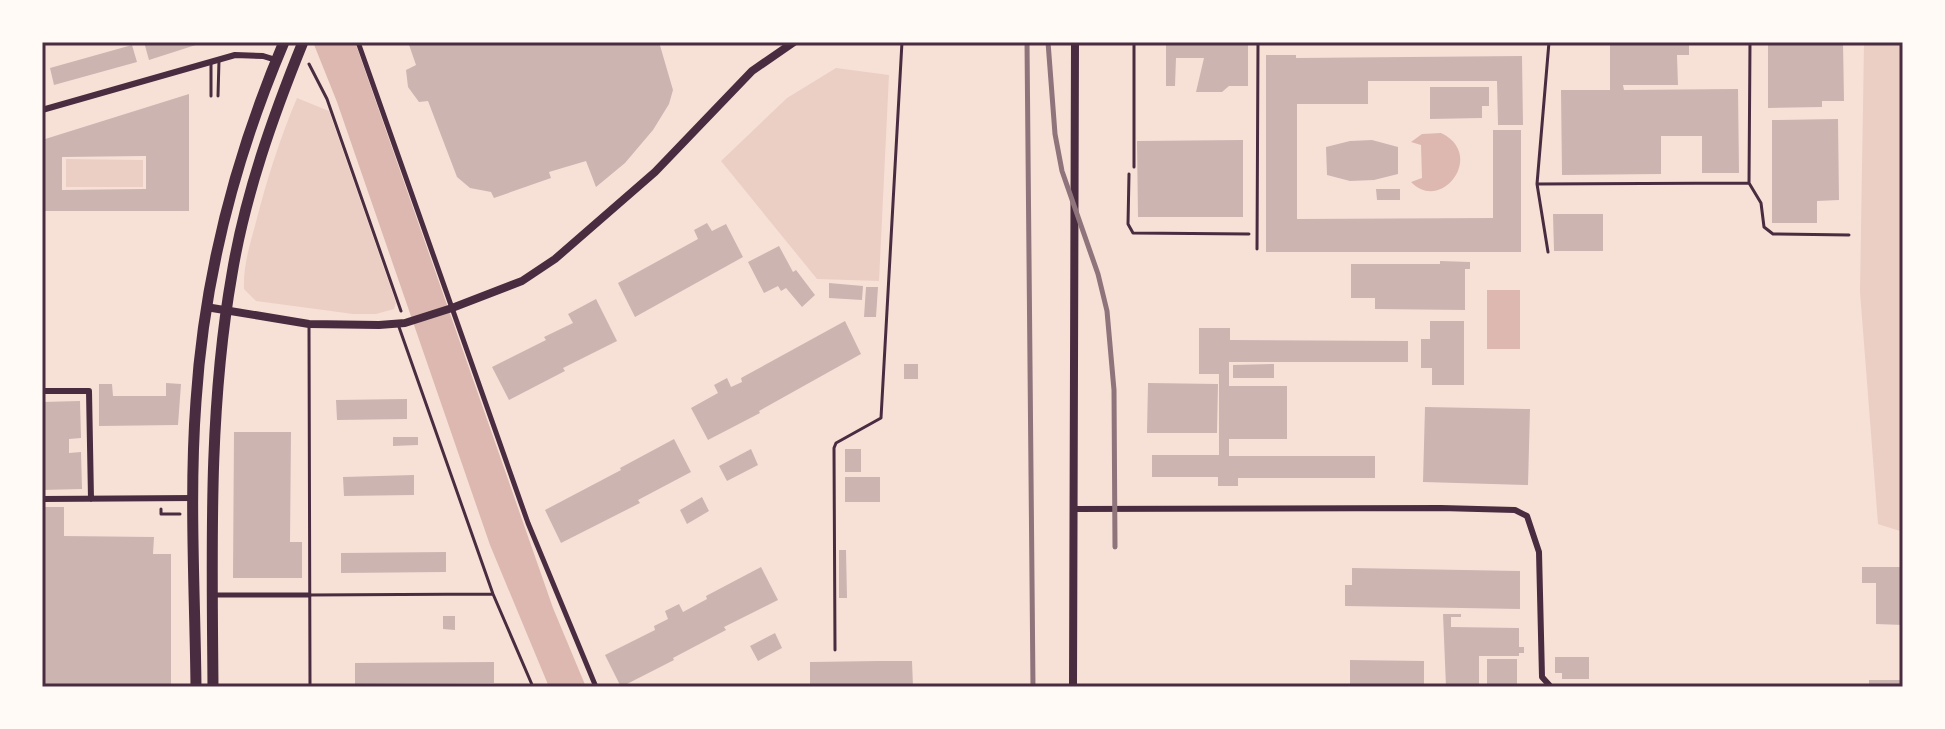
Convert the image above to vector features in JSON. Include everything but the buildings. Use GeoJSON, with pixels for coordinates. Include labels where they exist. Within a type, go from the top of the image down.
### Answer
{"type":"FeatureCollection","features":[{"type":"Feature","properties":{"kind":"highway"},"geometry":{"type":"LineString","coordinates":[[196,687],[196,400],[206,307],[228,208],[284,42]]}},
{"type":"Feature","properties":{"kind":"highway"},"geometry":{"type":"LineString","coordinates":[[213,687],[215,444],[232,274],[246,211],[266,145],[303,42]]}},
{"type":"Feature","properties":{"kind":"street"},"geometry":{"type":"LineString","coordinates":[[246,42],[247,54]]}},
{"type":"Feature","properties":{"kind":"street"},"geometry":{"type":"LineString","coordinates":[[358,42],[528,523],[596,687]]}},
{"type":"Feature","properties":{"kind":"street"},"geometry":{"type":"LineString","coordinates":[[206,307],[309,324],[404,322],[450,309],[522,281],[555,259],[655,172],[752,71],[794,42]]}},
{"type":"Feature","properties":{"kind":"street"},"geometry":{"type":"LineString","coordinates":[[1073,687],[1075,42]]}},
{"type":"Feature","properties":{"kind":"street"},"geometry":{"type":"LineString","coordinates":[[42,110],[247,54],[276,60]]}},
{"type":"Feature","properties":{"kind":"street"},"geometry":{"type":"LineString","coordinates":[[42,391],[89,391],[91,499]]}},
{"type":"Feature","properties":{"kind":"street"},"geometry":{"type":"LineString","coordinates":[[42,499],[194,498]]}},
{"type":"Feature","properties":{"kind":"street"},"geometry":{"type":"LineString","coordinates":[[1074,509],[1515,510],[1527,516],[1539,552],[1542,677],[1551,687]]}},
{"type":"Feature","properties":{"kind":"street"},"geometry":{"type":"LineString","coordinates":[[213,595],[309,595]]}},
{"type":"Feature","properties":{"kind":"lane"},"geometry":{"type":"LineString","coordinates":[[835,650],[834,448],[836,443],[881,418],[902,42]]}},
{"type":"Feature","properties":{"kind":"lane"},"geometry":{"type":"LineString","coordinates":[[1134,42],[1134,167]]}},
{"type":"Feature","properties":{"kind":"lane"},"geometry":{"type":"LineString","coordinates":[[1257,249],[1258,42]]}},
{"type":"Feature","properties":{"kind":"lane"},"geometry":{"type":"LineString","coordinates":[[1548,252],[1537,184],[1549,42]]}},
{"type":"Feature","properties":{"kind":"lane"},"geometry":{"type":"LineString","coordinates":[[1750,42],[1749,183],[1761,203],[1764,227],[1773,234],[1849,235]]}},
{"type":"Feature","properties":{"kind":"lane"},"geometry":{"type":"LineString","coordinates":[[211,96],[215,61]]}},
{"type":"Feature","properties":{"kind":"lane"},"geometry":{"type":"LineString","coordinates":[[215,61],[218,96]]}},
{"type":"Feature","properties":{"kind":"lane"},"geometry":{"type":"LineString","coordinates":[[1537,184],[1749,183]]}},
{"type":"Feature","properties":{"kind":"lane"},"geometry":{"type":"LineString","coordinates":[[404,322],[493,594],[533,687]]}},
{"type":"Feature","properties":{"kind":"lane"},"geometry":{"type":"LineString","coordinates":[[309,324],[310,687]]}},
{"type":"Feature","properties":{"kind":"lane"},"geometry":{"type":"LineString","coordinates":[[309,595],[493,594]]}},
{"type":"Feature","properties":{"kind":"path"},"geometry":{"type":"LineString","coordinates":[[308,61],[327,99],[404,322]]}},
{"type":"Feature","properties":{"kind":"path"},"geometry":{"type":"LineString","coordinates":[[1129,216],[1130,231],[1139,234],[1257,234]]}},
{"type":"Feature","properties":{"kind":"path"},"geometry":{"type":"LineString","coordinates":[[161,511],[182,514]]}},
{"type":"Feature","properties":{"kind":"shaded area"},"geometry":{"type":"Polygon","coordinates":[[[313,42],[355,42],[553,608],[586,687],[549,687],[490,545],[337,102],[313,42]]]}},
{"type":"Feature","properties":{"kind":"shaded area"},"geometry":{"type":"Polygon","coordinates":[[[1864,42],[1903,42],[1903,532],[1878,524],[1860,292],[1864,42]]]}},
{"type":"Feature","properties":{"kind":"shaded area"},"geometry":{"type":"Polygon","coordinates":[[[836,68],[889,75],[879,281],[817,279],[721,161],[787,98],[836,68]]]}},
{"type":"Feature","properties":{"kind":"shaded area"},"geometry":{"type":"Polygon","coordinates":[[[297,98],[329,111],[396,303],[394,309],[376,314],[353,314],[256,301],[244,289],[247,255],[260,206],[279,143],[297,98]]]}},
{"type":"Feature","properties":{"kind":"shaded area"},"geometry":{"type":"Polygon","coordinates":[[[1441,133],[1454,142],[1460,154],[1459,166],[1446,186],[1435,191],[1423,190],[1411,182],[1422,178],[1421,145],[1411,142],[1422,134],[1441,133]]]}},
{"type":"Feature","properties":{"kind":"shaded area"},"geometry":{"type":"Polygon","coordinates":[[[66,159],[143,160],[143,187],[66,187],[66,159]]]}},
{"type":"Feature","properties":{"kind":"shaded area"},"geometry":{"type":"Polygon","coordinates":[[[1487,290],[1520,290],[1520,349],[1487,349],[1487,290]]]}},
{"type":"Feature","properties":{"kind":"railway"},"geometry":{"type":"LineString","coordinates":[[1027,42],[1033,687]]}},
{"type":"Feature","properties":{"kind":"railway"},"geometry":{"type":"LineString","coordinates":[[1048,42],[1055,134],[1062,171],[1098,274],[1107,311],[1114,390],[1115,547]]}}]}
